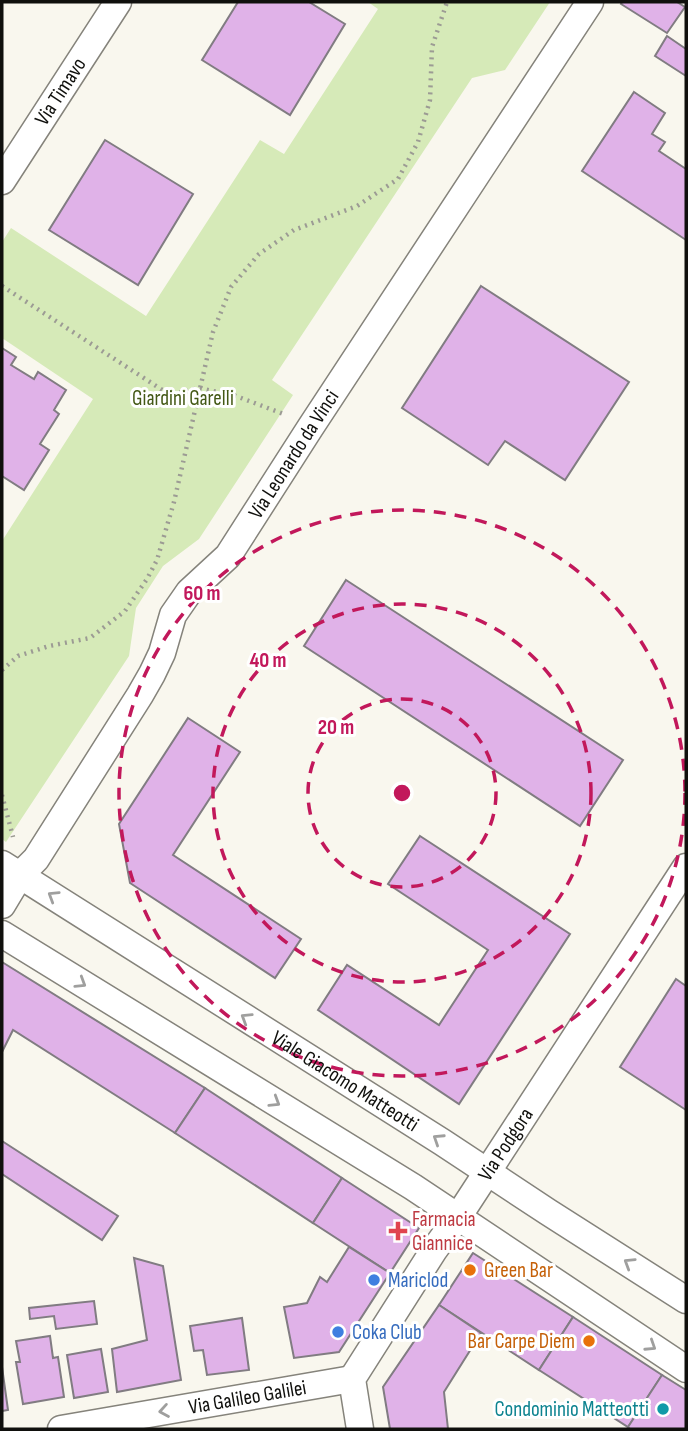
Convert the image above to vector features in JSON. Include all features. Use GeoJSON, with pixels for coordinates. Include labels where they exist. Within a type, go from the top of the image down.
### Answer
{"type":"FeatureCollection","features":[{"type":"Feature","properties":{"kind":"street","name":"Via Timavo"},"geometry":{"type":"LineString","coordinates":[[2,181],[118,2]]}},
{"type":"Feature","properties":{"kind":"street","name":"Via Leonardo da Vinci"},"geometry":{"type":"LineString","coordinates":[[2,905],[13,862],[36,859],[152,674],[162,653],[173,615],[189,592],[228,556],[590,2]]}},
{"type":"Feature","properties":{"kind":"street","name":"Viale Giacomo Matteotti"},"geometry":{"type":"LineString","coordinates":[[13,862],[686,1300]]}},
{"type":"Feature","properties":{"kind":"street","name":"Via Podgora"},"geometry":{"type":"LineString","coordinates":[[352,1379],[686,867]]}},
{"type":"Feature","properties":{"kind":"street"},"geometry":{"type":"LineString","coordinates":[[2,934],[413,1187],[686,1369]]}},
{"type":"Feature","properties":{"kind":"street"},"geometry":{"type":"LineString","coordinates":[[352,1379],[360,1429]]}},
{"type":"Feature","properties":{"kind":"street","name":"Via Galileo Galilei"},"geometry":{"type":"LineString","coordinates":[[61,1429],[352,1379]]}},
{"type":"Feature","properties":{"kind":"path"},"geometry":{"type":"LineString","coordinates":[[2,670],[18,656],[49,646],[90,638],[125,611],[147,579],[157,560],[174,502],[213,332],[232,287],[258,254],[294,230],[357,206],[398,179],[418,142],[430,100],[432,47],[447,2]]}},
{"type":"Feature","properties":{"kind":"path"},"geometry":{"type":"LineString","coordinates":[[2,286],[170,395],[200,388],[236,397],[292,417]]}},
{"type":"Feature","properties":{"kind":"path"},"geometry":{"type":"LineString","coordinates":[[2,795],[13,862]]}},
{"type":"Feature","properties":{"kind":"green space","name":"Giardini Garelli"},"geometry":{"type":"Polygon","coordinates":[[[368,2],[550,2],[505,70],[472,78],[272,380],[293,395],[199,539],[163,566],[136,608],[129,656],[6,842],[2,839],[2,541],[93,399],[2,338],[2,242],[11,228],[146,316],[260,140],[284,154],[378,9],[368,2]]]}},
{"type":"Feature","properties":{"kind":"building"},"geometry":{"type":"Polygon","coordinates":[[[238,2],[309,2],[345,24],[290,115],[202,60],[238,2]]]}},
{"type":"Feature","properties":{"kind":"building"},"geometry":{"type":"Polygon","coordinates":[[[677,2],[685,7],[667,33],[621,4],[677,2]]]}},
{"type":"Feature","properties":{"kind":"building"},"geometry":{"type":"Polygon","coordinates":[[[667,36],[686,49],[686,76],[655,56],[667,36]]]}},
{"type":"Feature","properties":{"kind":"building"},"geometry":{"type":"Polygon","coordinates":[[[634,92],[665,113],[652,134],[665,142],[659,151],[686,169],[686,240],[582,171],[634,92]]]}},
{"type":"Feature","properties":{"kind":"building"},"geometry":{"type":"Polygon","coordinates":[[[105,140],[193,194],[138,285],[49,230],[105,140]]]}},
{"type":"Feature","properties":{"kind":"building"},"geometry":{"type":"Polygon","coordinates":[[[481,286],[629,382],[565,480],[505,441],[488,465],[402,408],[481,286]]]}},
{"type":"Feature","properties":{"kind":"building"},"geometry":{"type":"Polygon","coordinates":[[[2,348],[16,357],[11,365],[34,379],[38,372],[66,390],[54,410],[59,414],[40,444],[49,450],[24,490],[2,476],[2,348]]]}},
{"type":"Feature","properties":{"kind":"building"},"geometry":{"type":"Polygon","coordinates":[[[346,580],[623,760],[580,826],[304,646],[346,580]]]}},
{"type":"Feature","properties":{"kind":"building"},"geometry":{"type":"Polygon","coordinates":[[[188,718],[240,752],[173,855],[301,939],[275,978],[130,883],[119,824],[188,718]]]}},
{"type":"Feature","properties":{"kind":"building"},"geometry":{"type":"Polygon","coordinates":[[[420,836],[570,934],[459,1104],[318,1010],[347,965],[439,1025],[488,950],[388,884],[420,836]]]}},
{"type":"Feature","properties":{"kind":"building"},"geometry":{"type":"Polygon","coordinates":[[[2,962],[205,1088],[175,1133],[13,1030],[2,1052],[2,962]]]}},
{"type":"Feature","properties":{"kind":"building"},"geometry":{"type":"Polygon","coordinates":[[[676,979],[686,986],[686,1110],[620,1067],[676,979]]]}},
{"type":"Feature","properties":{"kind":"building"},"geometry":{"type":"Polygon","coordinates":[[[205,1088],[342,1178],[313,1223],[175,1133],[205,1088]]]}},
{"type":"Feature","properties":{"kind":"building"},"geometry":{"type":"Polygon","coordinates":[[[2,1141],[118,1216],[102,1240],[2,1174],[2,1141]]]}},
{"type":"Feature","properties":{"kind":"building"},"geometry":{"type":"Polygon","coordinates":[[[342,1178],[419,1228],[390,1273],[313,1223],[342,1178]]]}},
{"type":"Feature","properties":{"kind":"building"},"geometry":{"type":"Polygon","coordinates":[[[349,1247],[390,1273],[339,1352],[294,1358],[284,1307],[307,1303],[320,1277],[327,1282],[349,1247]]]}},
{"type":"Feature","properties":{"kind":"building"},"geometry":{"type":"Polygon","coordinates":[[[473,1253],[573,1317],[539,1370],[439,1305],[473,1253]]]}},
{"type":"Feature","properties":{"kind":"building"},"geometry":{"type":"Polygon","coordinates":[[[134,1258],[163,1266],[181,1380],[117,1392],[112,1349],[147,1340],[134,1258]]]}},
{"type":"Feature","properties":{"kind":"building"},"geometry":{"type":"Polygon","coordinates":[[[94,1301],[97,1324],[56,1329],[54,1316],[30,1319],[29,1308],[94,1301]]]}},
{"type":"Feature","properties":{"kind":"building"},"geometry":{"type":"Polygon","coordinates":[[[439,1305],[481,1333],[444,1392],[448,1429],[390,1429],[383,1387],[439,1305]]]}},
{"type":"Feature","properties":{"kind":"building"},"geometry":{"type":"Polygon","coordinates":[[[573,1317],[662,1375],[628,1427],[539,1370],[573,1317]]]}},
{"type":"Feature","properties":{"kind":"building"},"geometry":{"type":"Polygon","coordinates":[[[242,1318],[249,1370],[207,1375],[203,1350],[194,1351],[190,1326],[242,1318]]]}},
{"type":"Feature","properties":{"kind":"building"},"geometry":{"type":"Polygon","coordinates":[[[50,1336],[53,1358],[58,1357],[64,1397],[23,1404],[16,1362],[20,1362],[16,1341],[50,1336]]]}},
{"type":"Feature","properties":{"kind":"building"},"geometry":{"type":"Polygon","coordinates":[[[101,1349],[108,1392],[74,1398],[67,1355],[101,1349]]]}},
{"type":"Feature","properties":{"kind":"building"},"geometry":{"type":"Polygon","coordinates":[[[2,1367],[8,1410],[2,1411],[2,1367]]]}},
{"type":"Feature","properties":{"kind":"building","name":"Condominio Matteotti"},"geometry":{"type":"Polygon","coordinates":[[[662,1375],[686,1390],[686,1429],[630,1429],[628,1427],[662,1375]]]}},
{"type":"Feature","properties":{"kind":"place","name":"Farmacia Giannice"},"geometry":{"type":"Point","coordinates":[398,1231]}},
{"type":"Feature","properties":{"kind":"place","name":"Green Bar"},"geometry":{"type":"Point","coordinates":[470,1270]}},
{"type":"Feature","properties":{"kind":"place","name":"Mariclod"},"geometry":{"type":"Point","coordinates":[374,1280]}},
{"type":"Feature","properties":{"kind":"place","name":"Coka Club"},"geometry":{"type":"Point","coordinates":[338,1332]}},
{"type":"Feature","properties":{"kind":"place","name":"Bar Carpe Diem"},"geometry":{"type":"Point","coordinates":[589,1341]}},
{"type":"Feature","properties":{"kind":"place","name":"Condominio Matteotti"},"geometry":{"type":"Point","coordinates":[663,1409]}}]}
